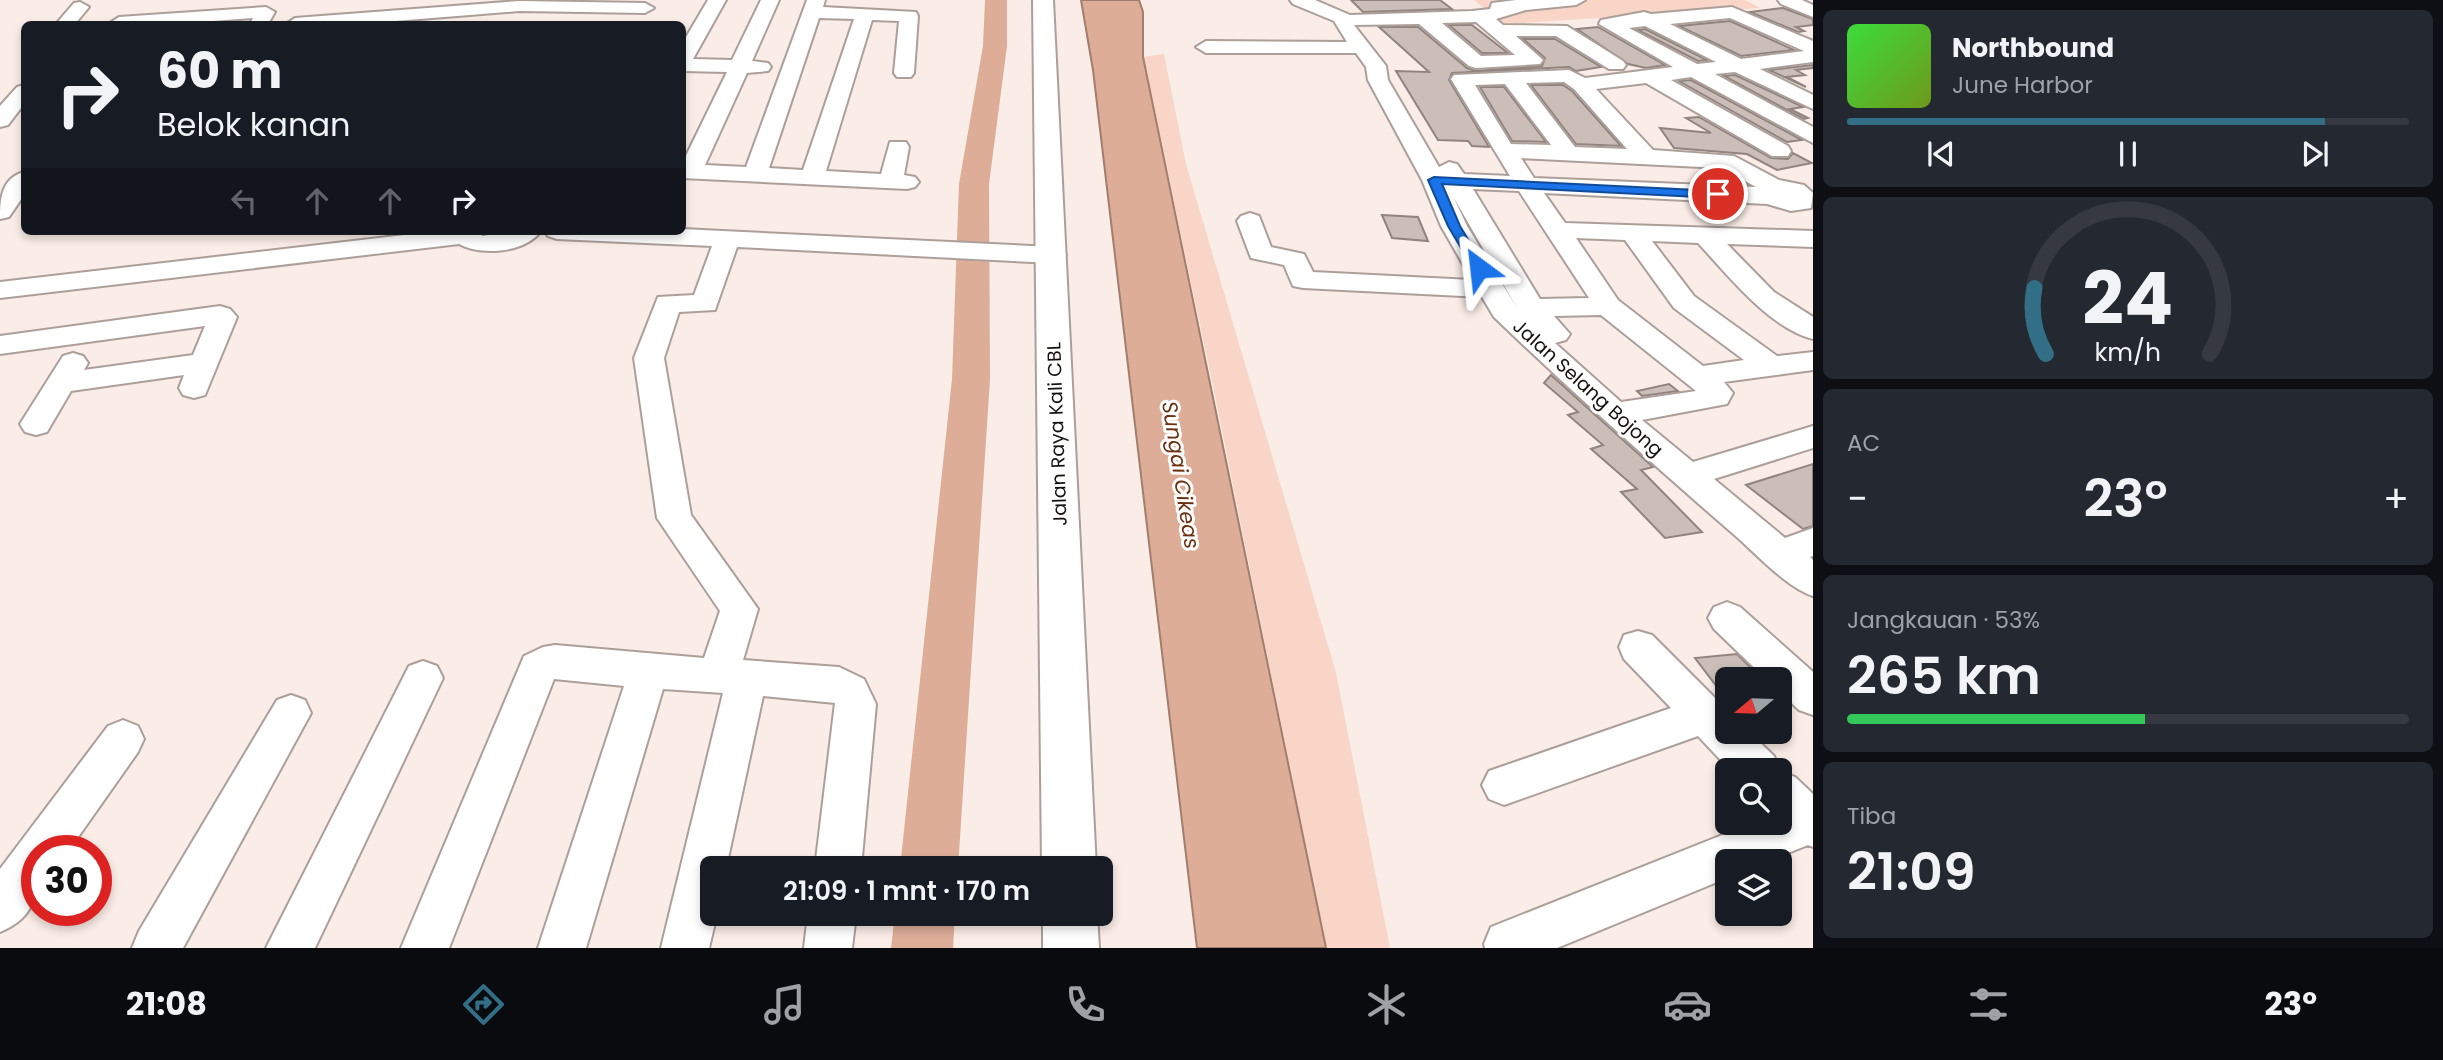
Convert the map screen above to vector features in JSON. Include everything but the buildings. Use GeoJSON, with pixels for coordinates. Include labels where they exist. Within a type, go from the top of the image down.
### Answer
{"type":"FeatureCollection","features":[{"type":"Feature","properties":{"kind":"main road","name":"Jalan Raya Kali CBL"},"geometry":{"type":"LineString","coordinates":[[1043,0],[1069,856]]}},
{"type":"Feature","properties":{"kind":"main road"},"geometry":{"type":"LineString","coordinates":[[1070,926],[1071,948]]}},
{"type":"Feature","properties":{"kind":"street"},"geometry":{"type":"LineString","coordinates":[[272,21],[283,0]]}},
{"type":"Feature","properties":{"kind":"street"},"geometry":{"type":"LineString","coordinates":[[321,21],[331,0]]}},
{"type":"Feature","properties":{"kind":"street"},"geometry":{"type":"LineString","coordinates":[[686,57],[717,0]]}},
{"type":"Feature","properties":{"kind":"street"},"geometry":{"type":"LineString","coordinates":[[770,0],[687,171],[899,181],[898,147]]}},
{"type":"Feature","properties":{"kind":"street"},"geometry":{"type":"LineString","coordinates":[[1299,0],[1310,7],[1352,14],[1423,17],[1485,12],[1560,30],[1616,65]]}},
{"type":"Feature","properties":{"kind":"street"},"geometry":{"type":"LineString","coordinates":[[1352,14],[1514,11],[1520,6],[1576,0]]}},
{"type":"Feature","properties":{"kind":"street"},"geometry":{"type":"LineString","coordinates":[[173,19],[187,1]]}},
{"type":"Feature","properties":{"kind":"street"},"geometry":{"type":"LineString","coordinates":[[121,21],[136,3]]}},
{"type":"Feature","properties":{"kind":"street"},"geometry":{"type":"LineString","coordinates":[[334,21],[383,14],[500,10],[522,3],[648,4]]}},
{"type":"Feature","properties":{"kind":"street"},"geometry":{"type":"LineString","coordinates":[[567,21],[582,3]]}},
{"type":"Feature","properties":{"kind":"street"},"geometry":{"type":"LineString","coordinates":[[636,21],[648,4]]}},
{"type":"Feature","properties":{"kind":"street"},"geometry":{"type":"LineString","coordinates":[[755,174],[790,68],[814,6],[910,16],[905,74]]}},
{"type":"Feature","properties":{"kind":"street"},"geometry":{"type":"LineString","coordinates":[[68,21],[80,7]]}},
{"type":"Feature","properties":{"kind":"street"},"geometry":{"type":"LineString","coordinates":[[151,21],[231,7],[266,12],[262,21]]}},
{"type":"Feature","properties":{"kind":"street"},"geometry":{"type":"LineString","coordinates":[[1423,17],[1476,62],[1533,60],[1485,12]]}},
{"type":"Feature","properties":{"kind":"street"},"geometry":{"type":"LineString","coordinates":[[1813,48],[1734,12],[1644,18],[1608,24],[1813,136]]}},
{"type":"Feature","properties":{"kind":"street"},"geometry":{"type":"LineString","coordinates":[[812,177],[864,13]]}},
{"type":"Feature","properties":{"kind":"street"},"geometry":{"type":"LineString","coordinates":[[1352,14],[1380,61]]}},
{"type":"Feature","properties":{"kind":"street","name":"Jalan Selang Bojong"},"geometry":{"type":"LineString","coordinates":[[1352,14],[1342,23],[1380,61],[1445,181],[1454,226],[1504,311],[1627,412],[1692,474],[1800,552],[1813,581]]}},
{"type":"Feature","properties":{"kind":"street"},"geometry":{"type":"LineString","coordinates":[[1694,15],[1732,34]]}},
{"type":"Feature","properties":{"kind":"street"},"geometry":{"type":"LineString","coordinates":[[1644,18],[1813,103]]}},
{"type":"Feature","properties":{"kind":"street"},"geometry":{"type":"LineString","coordinates":[[1206,47],[1290,49],[1380,61]]}},
{"type":"Feature","properties":{"kind":"street"},"geometry":{"type":"LineString","coordinates":[[1757,47],[1813,74]]}},
{"type":"Feature","properties":{"kind":"street"},"geometry":{"type":"LineString","coordinates":[[1581,85],[1813,56]]}},
{"type":"Feature","properties":{"kind":"street"},"geometry":{"type":"LineString","coordinates":[[686,64],[790,68]]}},
{"type":"Feature","properties":{"kind":"street"},"geometry":{"type":"LineString","coordinates":[[1445,181],[1539,320],[1627,412],[1716,397],[1718,393],[1716,388],[1608,306],[1504,150],[1460,76],[1511,78],[1565,75],[1581,85],[1646,157]]}},
{"type":"Feature","properties":{"kind":"street"},"geometry":{"type":"LineString","coordinates":[[1648,76],[1780,151]]}},
{"type":"Feature","properties":{"kind":"street"},"geometry":{"type":"LineString","coordinates":[[1511,78],[1568,153]]}},
{"type":"Feature","properties":{"kind":"street"},"geometry":{"type":"LineString","coordinates":[[0,120],[21,95]]}},
{"type":"Feature","properties":{"kind":"street"},"geometry":{"type":"LineString","coordinates":[[1504,150],[1726,161],[1813,143]]}},
{"type":"Feature","properties":{"kind":"street"},"geometry":{"type":"LineString","coordinates":[[1726,161],[1794,204],[1808,198]]}},
{"type":"Feature","properties":{"kind":"street"},"geometry":{"type":"LineString","coordinates":[[1445,181],[1772,191]]}},
{"type":"Feature","properties":{"kind":"street"},"geometry":{"type":"LineString","coordinates":[[0,212],[21,183]]}},
{"type":"Feature","properties":{"kind":"street"},"geometry":{"type":"LineString","coordinates":[[1251,221],[1260,253],[1295,260],[1303,280],[1491,289]]}},
{"type":"Feature","properties":{"kind":"street"},"geometry":{"type":"LineString","coordinates":[[0,225],[21,222]]}},
{"type":"Feature","properties":{"kind":"street"},"geometry":{"type":"LineString","coordinates":[[686,225],[895,241]]}},
{"type":"Feature","properties":{"kind":"street"},"geometry":{"type":"LineString","coordinates":[[1558,230],[1813,239]]}},
{"type":"Feature","properties":{"kind":"street"},"geometry":{"type":"LineString","coordinates":[[1633,233],[1684,302],[1771,366]]}},
{"type":"Feature","properties":{"kind":"street"},"geometry":{"type":"LineString","coordinates":[[1705,234],[1764,298],[1813,330]]}},
{"type":"Feature","properties":{"kind":"street"},"geometry":{"type":"LineString","coordinates":[[0,273],[336,235]]}},
{"type":"Feature","properties":{"kind":"street"},"geometry":{"type":"LineString","coordinates":[[0,290],[445,235]]}},
{"type":"Feature","properties":{"kind":"street"},"geometry":{"type":"LineString","coordinates":[[464,235],[475,242],[494,243],[521,235]]}},
{"type":"Feature","properties":{"kind":"street"},"geometry":{"type":"LineString","coordinates":[[642,235],[895,241],[1052,249]]}},
{"type":"Feature","properties":{"kind":"street"},"geometry":{"type":"LineString","coordinates":[[685,948],[733,677],[739,610],[674,518],[649,358],[667,303],[705,304],[727,239]]}},
{"type":"Feature","properties":{"kind":"street"},"geometry":{"type":"LineString","coordinates":[[1531,308],[1608,306]]}},
{"type":"Feature","properties":{"kind":"street"},"geometry":{"type":"LineString","coordinates":[[4,350],[216,313],[223,317],[199,376],[69,370],[36,424]]}},
{"type":"Feature","properties":{"kind":"street"},"geometry":{"type":"LineString","coordinates":[[1699,376],[1813,361]]}},
{"type":"Feature","properties":{"kind":"street"},"geometry":{"type":"LineString","coordinates":[[1692,474],[1813,438]]}},
{"type":"Feature","properties":{"kind":"street"},"geometry":{"type":"LineString","coordinates":[[1727,618],[1813,698]]}},
{"type":"Feature","properties":{"kind":"street"},"geometry":{"type":"LineString","coordinates":[[1638,647],[1747,758]]}},
{"type":"Feature","properties":{"kind":"street"},"geometry":{"type":"LineString","coordinates":[[425,948],[538,668],[543,664],[555,662],[839,684],[850,691],[856,704],[839,856]]}},
{"type":"Feature","properties":{"kind":"street"},"geometry":{"type":"LineString","coordinates":[[562,948],[649,671]]}},
{"type":"Feature","properties":{"kind":"street"},"geometry":{"type":"LineString","coordinates":[[290,948],[423,678]]}},
{"type":"Feature","properties":{"kind":"street"},"geometry":{"type":"LineString","coordinates":[[156,948],[291,713]]}},
{"type":"Feature","properties":{"kind":"street"},"geometry":{"type":"LineString","coordinates":[[1504,785],[1704,715]]}},
{"type":"Feature","properties":{"kind":"street"},"geometry":{"type":"LineString","coordinates":[[53,835],[122,739]]}},
{"type":"Feature","properties":{"kind":"street"},"geometry":{"type":"LineString","coordinates":[[1508,944],[1804,815]]}},
{"type":"Feature","properties":{"kind":"street"},"geometry":{"type":"LineString","coordinates":[[0,908],[21,879]]}},
{"type":"Feature","properties":{"kind":"street"},"geometry":{"type":"LineString","coordinates":[[828,948],[831,926]]}},
{"type":"Feature","properties":{"kind":"shaded area"},"geometry":{"type":"Polygon","coordinates":[[[1474,0],[1745,0],[1760,8],[1504,24],[1474,0]]]}},
{"type":"Feature","properties":{"kind":"shaded area"},"geometry":{"type":"Polygon","coordinates":[[[1164,54],[1186,164],[1336,673],[1390,948],[1326,948],[1215,395],[1143,57],[1164,54]]]}},
{"type":"Feature","properties":{"kind":"water","name":"Sungai Cikeas"},"geometry":{"type":"Polygon","coordinates":[[[1081,0],[1139,0],[1143,12],[1143,57],[1326,948],[1197,948],[1093,70],[1081,0]]]}},
{"type":"Feature","properties":{"kind":"waterway"},"geometry":{"type":"LineString","coordinates":[[930,856],[971,379],[974,184],[995,46],[996,0]]}},
{"type":"Feature","properties":{"kind":"waterway"},"geometry":{"type":"LineString","coordinates":[[922,948],[924,926]]}},
{"type":"Feature","properties":{"kind":"route"},"geometry":{"type":"LineString","coordinates":[[1479,268],[1454,226],[1434,180],[1718,194]]}}]}
